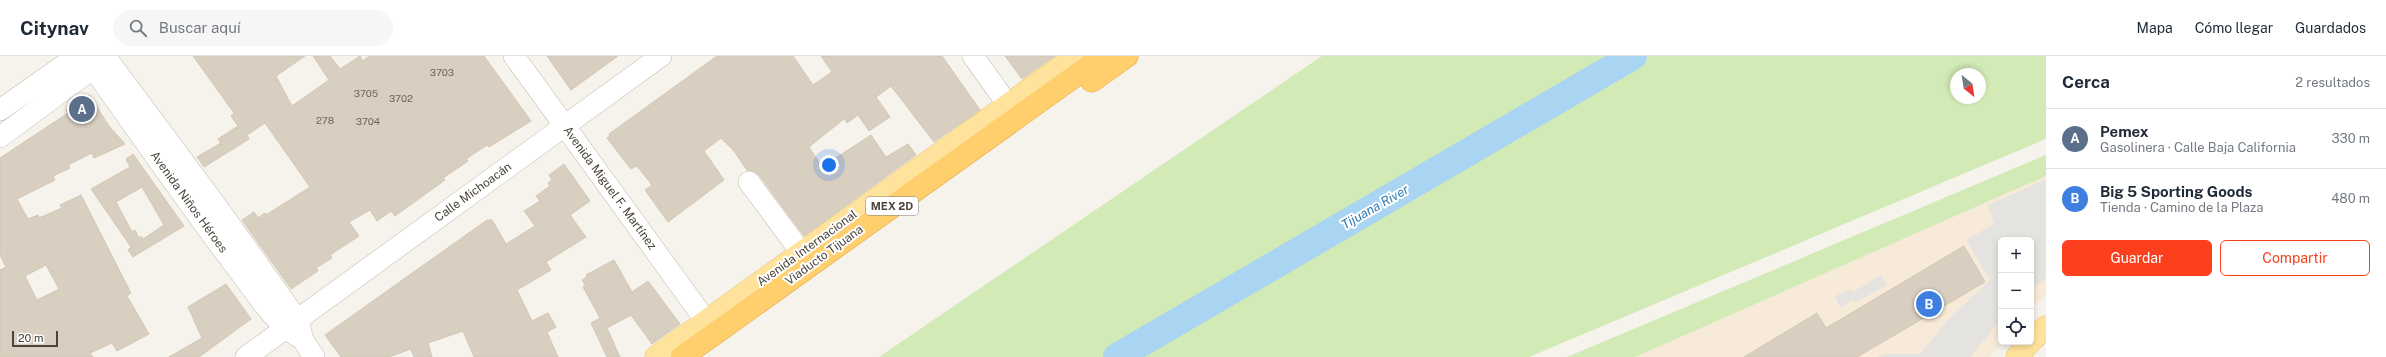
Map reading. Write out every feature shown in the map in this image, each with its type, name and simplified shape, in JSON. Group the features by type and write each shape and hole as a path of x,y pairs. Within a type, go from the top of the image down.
{"highway":[{"name":"Avenida Internacional","path":"673,357 1093,56"},
{"name":"Viaducto Tijuana","path":"682,357 1103,56"},
{"name":"Viaducto Tijuana","path":"697,357 1116,56"},
{"path":"708,357 1127,56"}],"main road":[{"name":"Avenida Internacional","path":"656,357 1076,56"},
{"path":"2034,338 2046,327"},
{"path":"2017,357 2027,345"}],"street":[{"name":"Avenida Miguel F. Martínez","path":"514,56 706,321"},
{"name":"Calle Michoacán","path":"246,357 296,330 564,125 661,56"},
{"path":"973,56 1008,105"},
{"path":"0,110 96,58"},
{"path":"0,137 96,58"},
{"name":"Avenida Niños Héroes","path":"96,58 224,215 314,357"},
{"name":"Avenida Niños Héroes","path":"96,58 206,227 296,330"},
{"path":"750,182 801,252"},
{"path":"206,227 224,215"}],"shaded area":[{"path":"2046,176 2046,295 2034,305 2034,237 1998,237 1998,345 2000,345 1990,357 1635,357"},
{"path":"2046,179 2046,278 2034,288 2034,237 1998,237 1998,324 1970,357 1877,357 1887,354 1920,354 1947,321 1990,280 1966,240 1994,224 1988,205"},
{"path":"1881,275 1887,285 1855,303 1853,300 1840,308 1835,296 1850,289 1853,292"}],"green space":[{"path":"1322,56 2046,56 2046,139 1529,357 879,357"},
{"path":"2046,155 2046,176 1635,357 1567,357"}],"building":[{"path":"193,56 305,56 276,76 292,106 329,80 313,56 330,56 340,69 360,56 363,61 369,56 484,56 531,121 489,147 487,145 466,159 468,161 443,178 445,180 395,216 391,211 377,221 370,210 349,222 359,236 330,255 332,258 316,268 318,271 291,289 242,220 254,212 258,218 265,213 266,215 310,187 265,123 247,135 249,139 204,167 197,157 221,143 218,139 238,126 231,116 234,113"},
{"path":"547,56 618,56 571,90"},
{"path":"717,56 793,56 813,85 832,72 821,56 942,56 980,110 934,142 891,86 876,97 890,117 869,131 858,115 847,123 844,119 809,147 822,167 871,135 886,157 908,144 916,155 804,236 759,175 753,171 747,170 734,151 721,138 704,151 724,180 668,222 645,190 652,185 637,166 631,169 607,138 610,136 609,134"},
{"path":"1005,56 1055,56 1022,79"},
{"path":"89,95 109,126 125,144 94,158 92,153 68,165 70,168 53,176 55,180 17,199 28,219 38,215 39,218 62,208 60,205 81,195 131,293 127,296 149,334 117,351 112,343 90,353 93,357 0,357 0,270 6,267 0,255 0,158 68,113 66,110","holes":["46,265 59,289 37,300 25,276"]},
{"path":"133,154 184,226 133,257 128,250 131,247 91,189 130,167 126,159","holes":["142,187 164,225 143,239 141,236 139,238 135,230 132,232 116,202"]},
{"path":"564,164 590,201 570,215 586,237 546,262 551,270 517,290 532,321 548,313 556,327 547,332 558,357 474,357 463,331 428,343 432,357 414,357 411,349 389,357 341,357 325,335 487,220 492,220 506,244 535,226 524,211 540,201 536,196 550,186 548,183 552,180 549,175"},
{"path":"1964,246 1985,282 1857,357 1744,357 1817,313 1826,328"},
{"path":"614,260 632,292 648,281 680,324 652,344 631,315 607,328 620,357 607,357 591,323 600,318 583,287 586,286 582,280 587,277 586,275"},
{"path":"226,284 251,319 199,357 169,357 202,338 188,307"}],"waterway":[{"name":"Tijuana River","path":"1117,357 1633,56"}],"place":[{"name":"Pemex","path":"82,109"},
{"name":"Big 5 Sporting Goods","path":"1929,304"}]}
